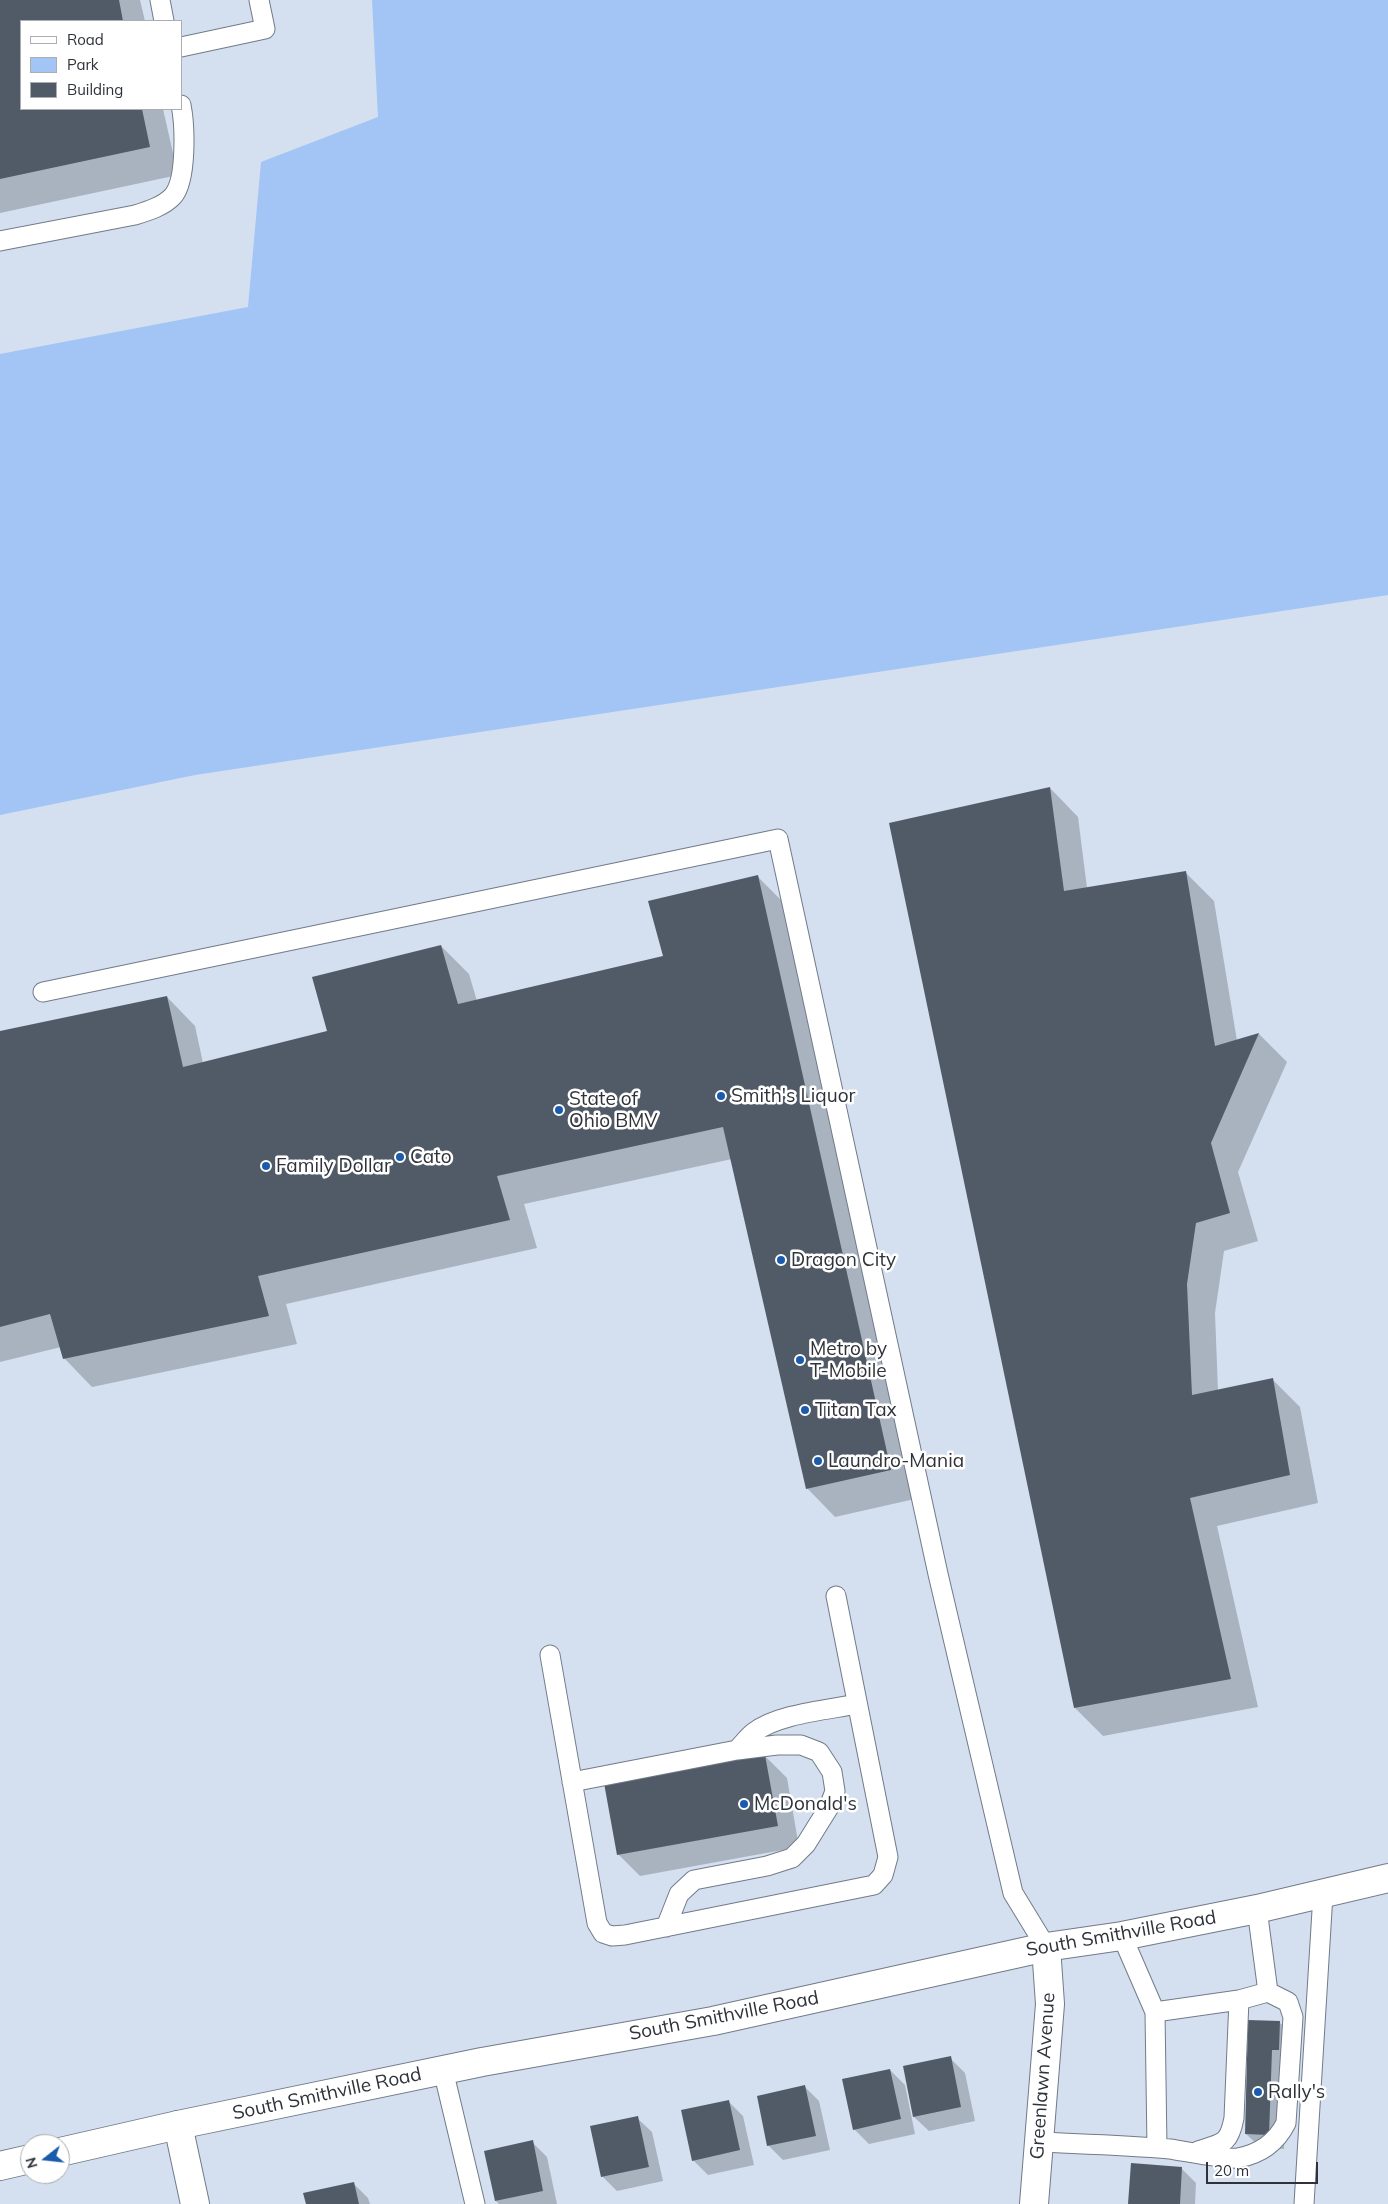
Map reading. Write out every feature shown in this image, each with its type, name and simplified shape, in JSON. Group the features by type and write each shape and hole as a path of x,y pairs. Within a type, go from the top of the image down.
{"main road":[{"name":"South Smithville Road","path":"70,2150 178,2125 443,2070 713,2021 1046,1947 1122,1936 1257,1909 1388,1878"},
{"name":"Greenlawn Avenue","path":"1034,2204 1050,2004 1046,1947"},
{"path":"178,2125 194,2204"},
{"path":"1,2163 20,2160"}],"lane":[{"path":"160,0 164,20"},
{"path":"182,47 265,29 259,0"},
{"path":"0,241 135,215 156,208 174,195 184,167 181,110"},
{"path":"43,992 778,839 938,1574 1014,1893 1046,1947"},
{"path":"550,1655 597,1923 603,1933 612,1936 625,1935 874,1885 883,1875 888,1856 836,1596"},
{"path":"737,1750 753,1733 765,1726 788,1718 857,1704"},
{"path":"572,1782 737,1750 777,1745 801,1746 819,1752 832,1772 835,1791 829,1807 806,1844 792,1858 767,1866 694,1880 679,1894 666,1927"},
{"path":"1304,2204 1323,1894"},
{"path":"1257,1909 1268,1992"},
{"path":"1122,1936 1155,2012 1156,2148"},
{"path":"1039,2142 1156,2148 1236,2159 1255,2154 1271,2144 1281,2133 1286,2123 1293,2017 1288,2002 1268,1992 1239,2000 1155,2012"},
{"path":"1195,2152 1222,2143 1230,2135 1234,2118 1239,2000"},
{"path":"443,2070 475,2204"}],"green space":[{"path":"372,0 1388,0 1388,595 195,775 0,815 0,354 248,307 261,162 378,117"}],"building":[{"path":"0,0 119,0 123,20 20,20 20,110 142,110 150,147 0,179"},
{"path":"1050,787 1064,891 1186,871 1215,1046 1259,1033 1211,1143 1230,1213 1196,1223 1187,1284 1192,1395 1273,1378 1290,1475 1190,1498 1231,1679 1074,1708 889,823"},
{"path":"758,875 891,1470 806,1489 723,1127 497,1176 510,1220 258,1276 269,1316 63,1359 50,1314 0,1327 0,1031 167,996 183,1067 327,1031 312,977 441,945 458,1004 663,956 648,901"},
{"path":"765,1755 778,1826 617,1855 604,1783"},
{"name":"Rally's","path":"1248,2020 1280,2021 1279,2050 1272,2050 1269,2135 1245,2134"},
{"path":"951,2056 961,2107 913,2117 903,2066"},
{"path":"890,2069 901,2119 853,2130 842,2079"},
{"path":"805,2085 816,2136 767,2146 757,2096"},
{"path":"729,2100 740,2150 692,2161 681,2110"},
{"path":"638,2116 649,2167 601,2177 590,2126"},
{"path":"533,2140 543,2191 495,2201 484,2151"},
{"path":"1131,2163 1182,2167 1180,2204 1128,2204"},
{"path":"354,2182 359,2204 306,2204 303,2193"}],"place":[{"name":"Smith's Liquor","path":"721,1096"},
{"name":"State of Ohio BMV","path":"559,1110"},
{"name":"Cato","path":"400,1157"},
{"name":"Family Dollar","path":"266,1166"},
{"name":"Dragon City","path":"781,1260"},
{"name":"Metro by T-Mobile","path":"800,1360"},
{"name":"Titan Tax","path":"805,1410"},
{"name":"Laundro-Mania","path":"818,1461"},
{"name":"McDonald's","path":"744,1804"},
{"name":"Rally's","path":"1258,2092"}]}
